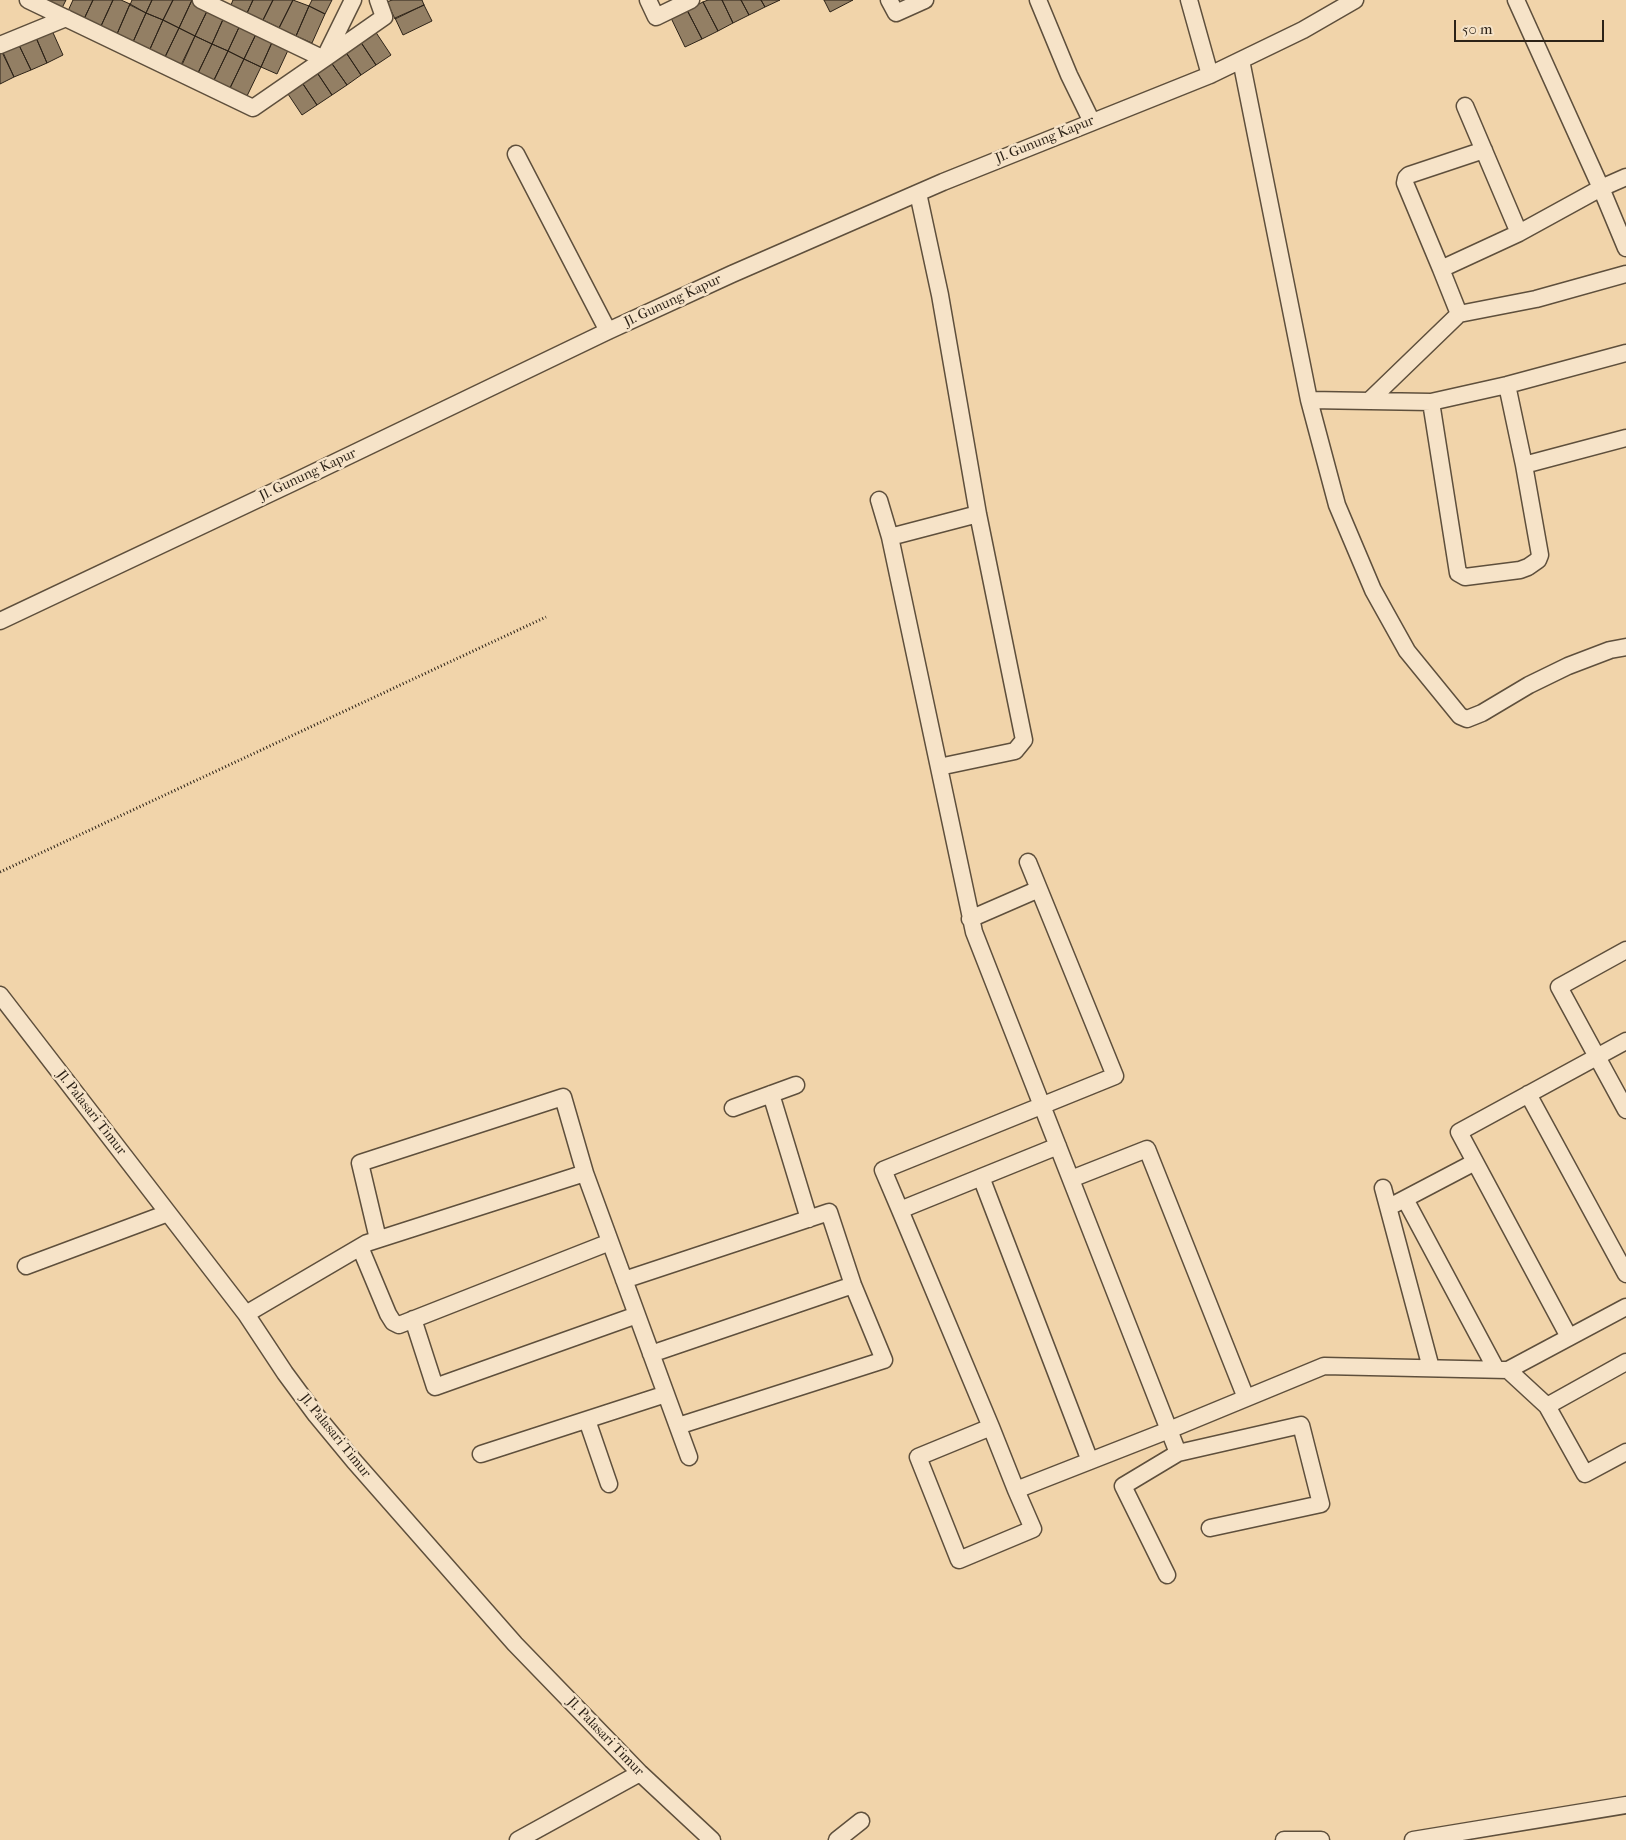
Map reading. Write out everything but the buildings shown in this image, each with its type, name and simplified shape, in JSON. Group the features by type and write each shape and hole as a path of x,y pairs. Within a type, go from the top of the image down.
{"street":[{"path":"28,0 252,108 384,17 378,0"},
{"path":"201,0 324,59"},
{"path":"324,59 353,0"},
{"path":"648,0 656,16 691,0"},
{"path":"889,0 896,13 925,0"},
{"path":"1038,0 1069,74 1092,122"},
{"path":"1189,0 1210,75"},
{"name":"Jl. Gunung Kapur","path":"0,621 608,331 732,274 918,193 1210,75 1303,30 1355,0"},
{"path":"1516,0 1625,244"},
{"path":"0,44 66,18"},
{"path":"1241,60 1309,400 1337,505 1373,590 1407,651 1463,719 1472,718 1529,685 1568,666 1610,650 1626,647"},
{"path":"1465,106 1519,233"},
{"path":"1459,314 1405,183 1409,175 1484,150"},
{"path":"516,154 608,331"},
{"path":"1442,269 1519,233 1601,188 1626,177"},
{"path":"918,193 940,295 978,514 1024,740 1015,751 939,767"},
{"path":"1370,400 1459,314 1536,298 1626,274"},
{"path":"1309,400 1431,402 1507,385 1626,353"},
{"path":"1431,402 1458,573 1465,577 1520,570 1538,560 1540,555 1507,385"},
{"path":"1524,465 1626,438"},
{"path":"879,500 890,537 970,919 977,942 1178,1454"},
{"path":"890,537 978,514"},
{"path":"990,1427 918,1457 959,1560 1033,1529 883,1170 1115,1076 1028,862"},
{"path":"970,919 1039,889"},
{"path":"1626,950 1559,987 1626,1110"},
{"name":"Jl. Palasari Timur","path":"0,996 246,1314 284,1373 354,1461 515,1644 640,1773 712,1840"},
{"path":"1569,1338 1459,1132 1626,1040"},
{"path":"732,1108 796,1085"},
{"path":"771,1094 809,1219"},
{"path":"1528,1094 1626,1274"},
{"path":"378,1239 360,1163 563,1097 585,1172 689,1457"},
{"path":"900,1210 1058,1146"},
{"path":"1071,1179 1147,1148 1246,1398"},
{"path":"1389,1207 1475,1162"},
{"path":"246,1314 360,1247 378,1239 585,1172"},
{"path":"981,1177 1090,1461"},
{"path":"1384,1188 1431,1368"},
{"path":"1405,1198 1502,1369 1547,1406 1585,1474 1626,1452"},
{"path":"624,1280 829,1212 853,1285 884,1360 678,1426"},
{"path":"26,1266 168,1214"},
{"path":"360,1247 393,1322 399,1325 610,1242"},
{"path":"651,1354 853,1285"},
{"path":"1016,1490 1324,1366 1502,1369 1569,1338 1626,1307"},
{"path":"412,1320 435,1387 637,1315"},
{"path":"1547,1406 1626,1362"},
{"path":"481,1454 666,1394"},
{"path":"587,1420 609,1484"},
{"path":"1167,1575 1123,1486 1178,1454 1301,1425 1322,1504 1210,1528"},
{"path":"518,1840 640,1773"},
{"path":"1413,1840 1626,1804"},
{"path":"836,1840 862,1821"},
{"path":"1284,1840 1321,1840"}],"path":[{"path":"0,872 546,617"}]}
